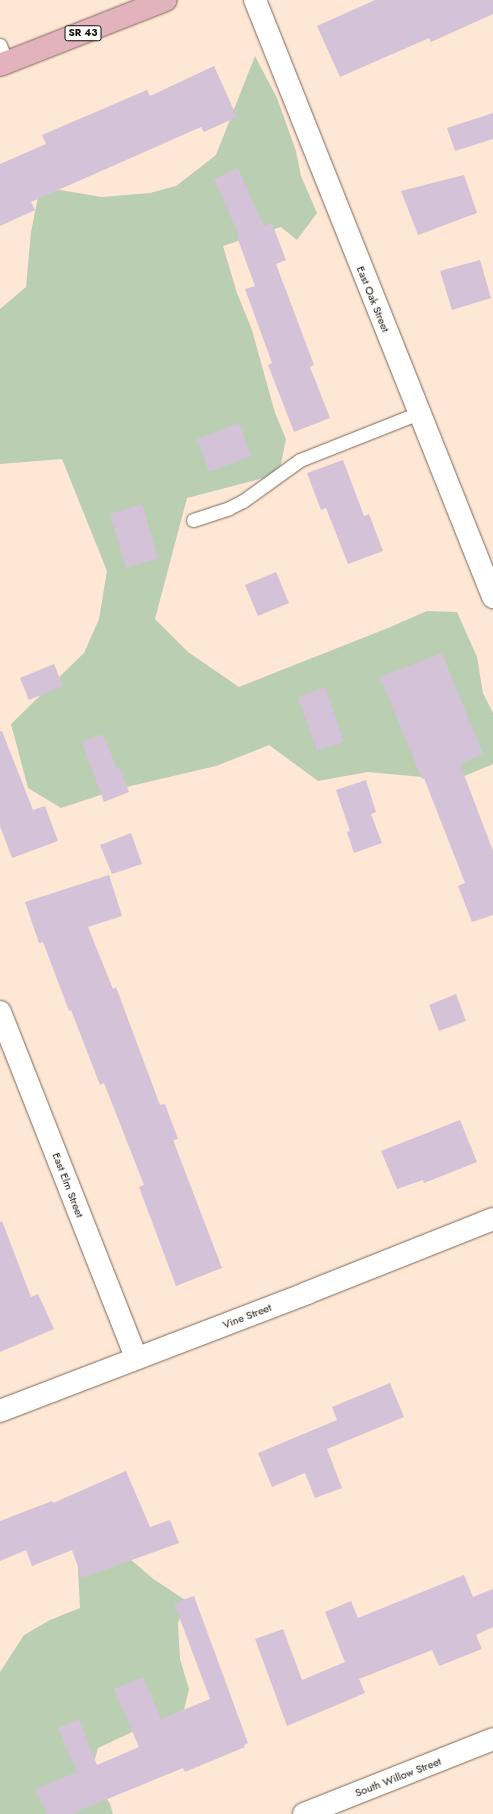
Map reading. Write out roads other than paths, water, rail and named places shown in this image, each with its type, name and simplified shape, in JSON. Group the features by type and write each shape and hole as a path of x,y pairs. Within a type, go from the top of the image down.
{"main road":[{"name":"SR 43","path":"2,58 166,0"}],"street":[{"name":"East Oak Street","path":"255,0 419,414 488,570 493,597"},
{"name":"East Elm Street","path":"0,1012 136,1358"},
{"name":"Vine Street","path":"0,1411 493,1219"},
{"name":"South Willow Street","path":"304,1814 493,1740"}],"lane":[{"path":"193,520 229,508 243,501 300,460 419,414"}]}
